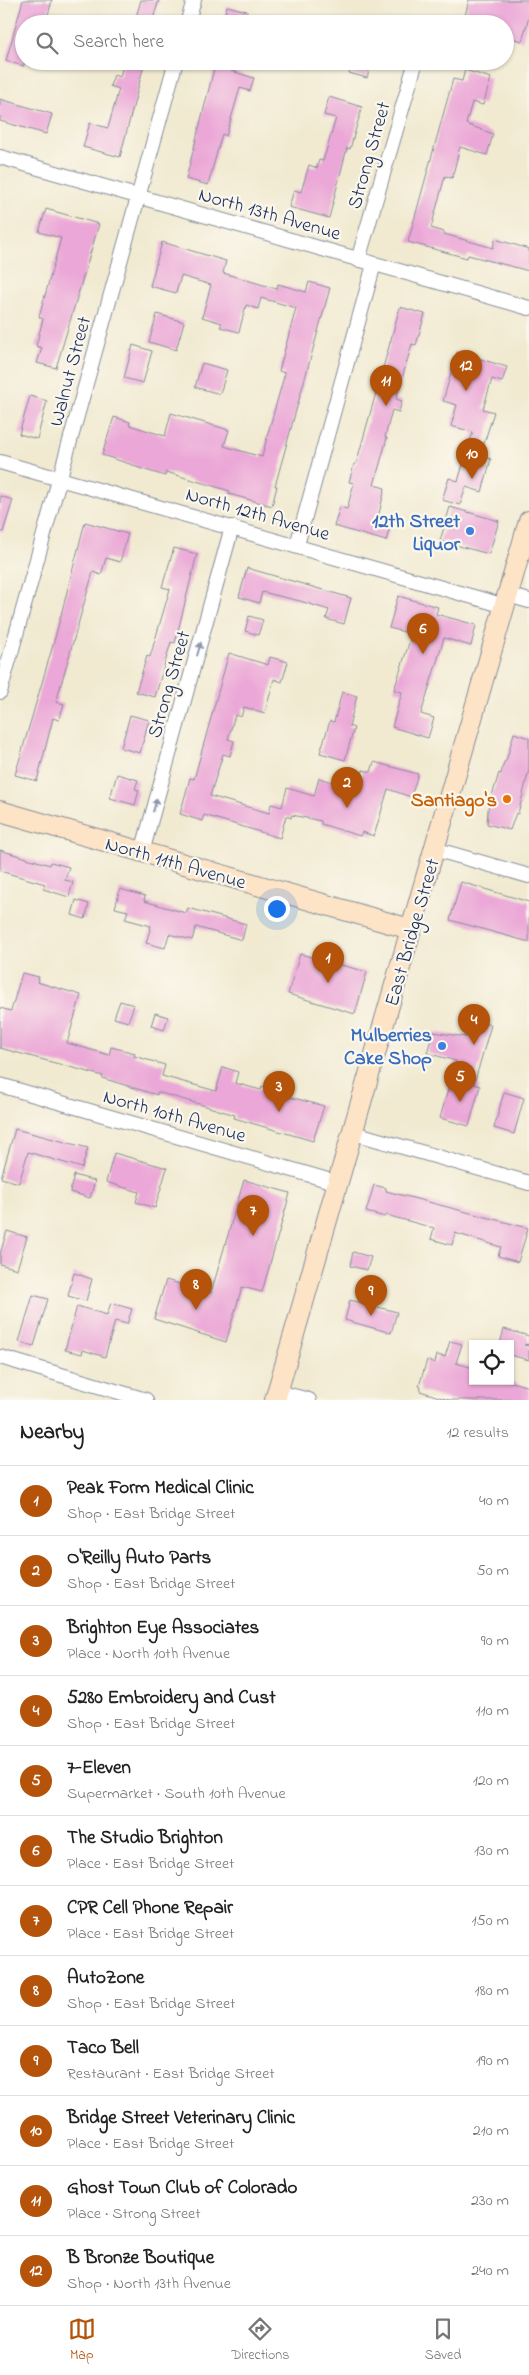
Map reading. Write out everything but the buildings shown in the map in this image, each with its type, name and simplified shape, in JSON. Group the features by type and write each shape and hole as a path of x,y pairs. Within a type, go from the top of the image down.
{"main road":[{"name":"East Bridge Street","path":"277,1396 529,521"},
{"name":"North 11th Avenue","path":"0,811 410,929"}],"street":[{"path":"190,15 194,0"},
{"name":"Walnut Street","path":"0,692 173,70"},
{"name":"Strong Street","path":"358,260 413,70"},
{"name":"North 13th Avenue","path":"0,156 529,308"},
{"path":"296,544 374,264"},
{"name":"North 12th Avenue","path":"0,462 232,527 507,600 529,601"},
{"name":"Strong Street","path":"142,852 232,527"},
{"path":"434,849 529,876"},
{"name":"North 10th Avenue","path":"0,1085 338,1183"},
{"path":"354,1133 529,1183"},
{"path":"0,1357 146,1400"},
{"path":"277,1396 309,1400"}],"place":[{"name":"B Bronze Boutique","path":"466,391"},
{"name":"Ghost Town Club of Colorado","path":"386,406"},
{"name":"Bridge Street Veterinary Clinic","path":"472,479"},
{"name":"12th Street Liquor","path":"470,531"},
{"name":"The Studio Brighton","path":"423,654"},
{"name":"Santiago's","path":"507,799"},
{"name":"O'Reilly Auto Parts","path":"347,808"},
{"name":"Peak Form Medical Clinic","path":"328,983"},
{"name":"5280 Embroidery and Cust","path":"474,1045"},
{"name":"Mulberries Cake Shop","path":"442,1046"},
{"name":"7-Eleven","path":"460,1102"},
{"name":"Brighton Eye Associates","path":"279,1112"},
{"name":"CPR Cell Phone Repair","path":"253,1236"},
{"name":"AutoZone","path":"196,1310"},
{"name":"Taco Bell","path":"371,1316"}]}
